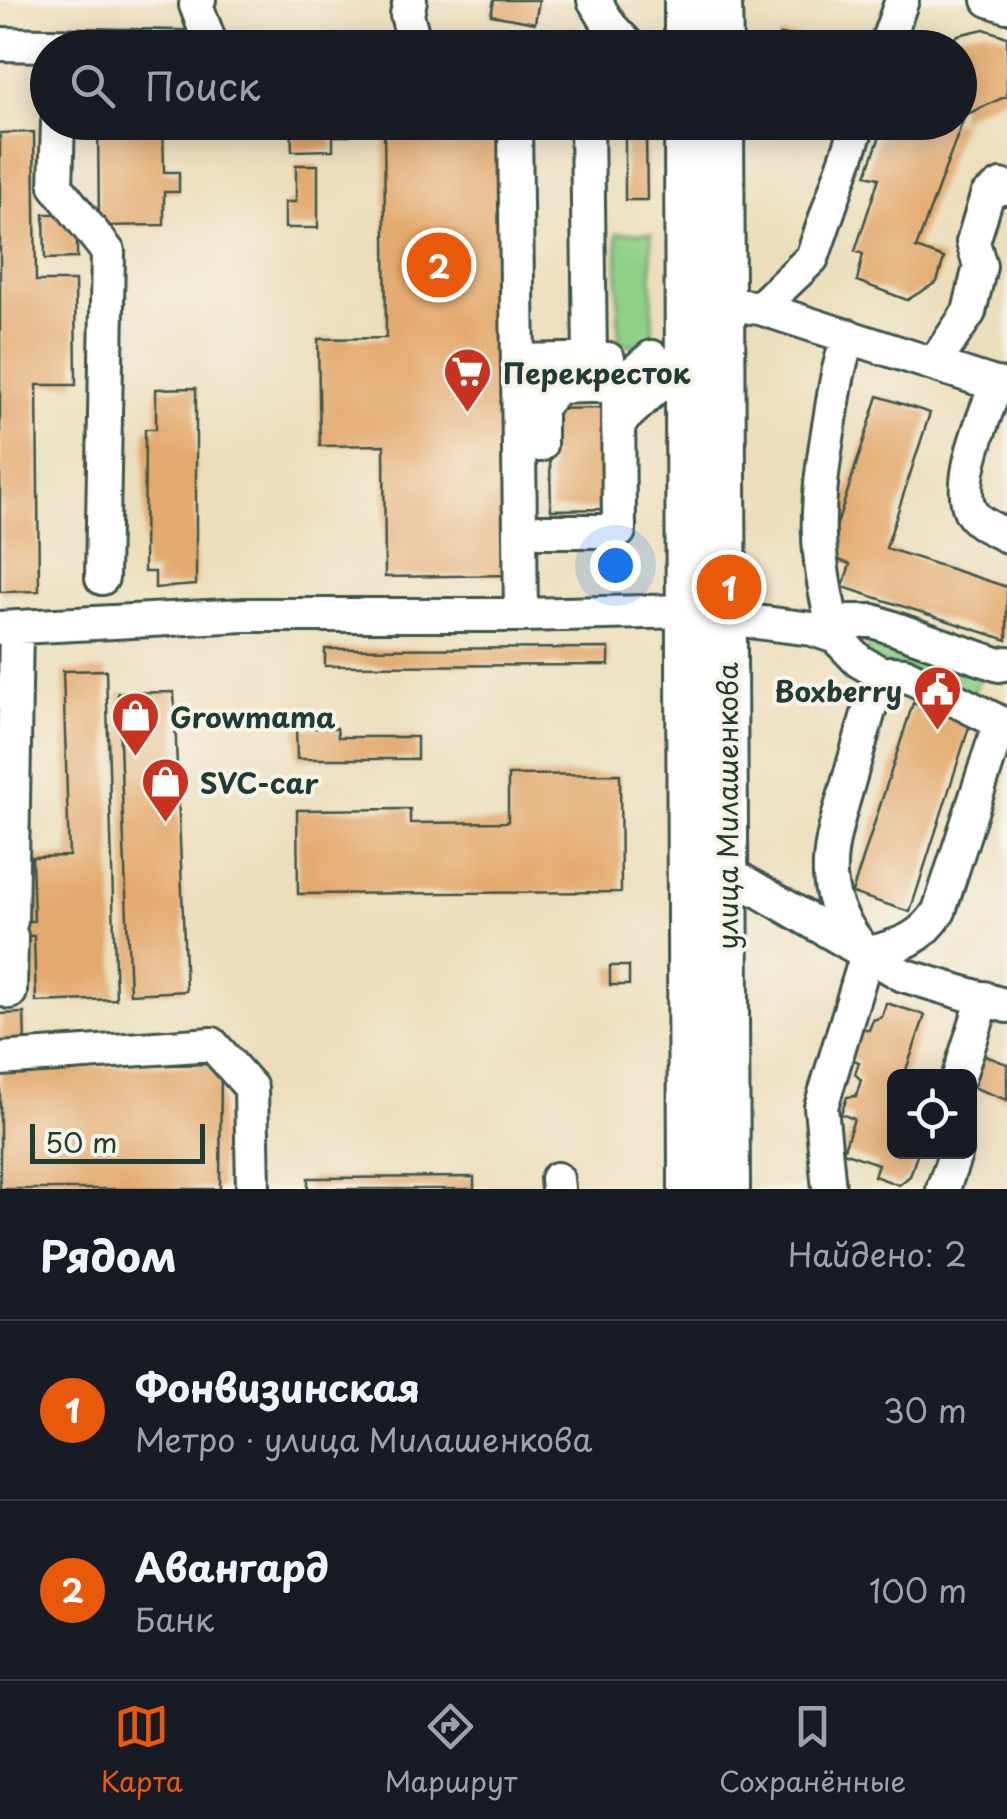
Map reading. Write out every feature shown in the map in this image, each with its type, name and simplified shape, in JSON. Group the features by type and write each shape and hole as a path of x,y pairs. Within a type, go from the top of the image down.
{"main road":[{"path":"686,0 686,30"},
{"path":"720,0 721,30"},
{"name":"улица Милашенкова","path":"685,140 676,366 707,614 727,872 728,1189"},
{"name":"улица Милашенкова","path":"690,1189 707,614 742,306 724,140"}],"lane":[{"path":"199,0 196,6 205,30"},
{"path":"410,0 407,14 411,30"},
{"path":"594,0 614,30"},
{"path":"891,30 902,0"},
{"path":"989,0 1007,6"},
{"path":"0,44 30,45"},
{"path":"57,140 56,186 108,252 102,578"},
{"path":"514,140 530,615"},
{"path":"588,140 590,358"},
{"path":"742,306 812,258 853,140"},
{"path":"934,364 969,312 980,266 973,242 987,196 1005,181"},
{"path":"742,306 1002,386 981,424 966,497 971,513 1007,536"},
{"path":"836,638 822,585 817,506 836,370 849,336"},
{"path":"519,361 590,358 676,366"},
{"path":"530,615 540,531 540,407 558,387 618,385 676,366"},
{"path":"618,423 676,366"},
{"path":"540,531 619,531 618,385"},
{"path":"10,992 8,628 245,615 707,614 812,630 836,638 859,661 886,676"},
{"path":"836,638 852,620 873,621 1000,665 1007,663"},
{"path":"890,673 904,674 981,710 995,720 997,732 934,920 913,940 867,954 838,912 830,882 829,848 873,696 890,673"},
{"path":"727,872 903,974 996,1002 963,1069"},
{"path":"829,1189 821,1107 867,954"},
{"path":"0,1059 212,1044 251,1088 253,1189"},
{"path":"943,1189 954,1159"}],"green space":[{"path":"617,233 651,233 653,344 619,345"},
{"path":"875,627 984,669 971,699 864,656"}],"building":[{"path":"494,0 539,0 535,23 491,15"},
{"path":"984,29 1007,37 1007,96 977,110 977,31"},
{"path":"30,132 30,140 34,140 36,281 75,281 76,385 37,385 39,591 0,592 0,133"},
{"path":"98,140 163,140 164,172 179,172 179,192 164,192 164,225 99,226"},
{"path":"292,140 333,140 333,150 292,151"},
{"path":"384,140 509,140 514,575 385,577 384,445 320,446 318,339 386,338"},
{"path":"625,140 646,140 647,200 625,200"},
{"path":"879,140 956,140 916,248 944,258 937,282 907,300 857,281 863,254 855,251 879,178 866,175"},
{"path":"296,165 318,165 318,228 285,228 285,202 296,202"},
{"path":"44,214 67,214 77,223 77,258 45,259"},
{"path":"196,388 196,585 155,588 155,572 144,572 145,429 156,429 156,389"},
{"path":"878,396 930,413 886,548 1007,587 1007,640 843,587 850,564 827,556"},
{"path":"607,408 609,509 551,510 549,409"},
{"path":"609,648 609,665 325,666 325,649"},
{"path":"106,670 116,999 36,1002 34,936 0,935 0,921 34,921 32,857 69,856 63,671"},
{"path":"174,692 186,991 130,994 118,693"},
{"path":"913,703 971,721 910,912 852,893"},
{"path":"296,728 337,728 338,737 417,737 417,759 297,759"},
{"path":"620,774 621,892 298,894 297,810 410,809 410,823 508,822 508,775"},
{"path":"610,966 629,966 629,985 610,985"},
{"path":"886,1003 925,1015 906,1069 887,1069 887,1159 916,1159 910,1176 899,1185 874,1176 878,1164 843,1152 854,1119 841,1114 847,1097 856,1096 861,1080 855,1074 859,1062 851,1059 862,1028 869,1030 873,1020 882,1017"},
{"path":"24,1013 25,1044 0,1044 0,1014"},
{"path":"983,1055 1007,1064 1007,1100 977,1089"},
{"path":"221,1064 220,1189 0,1189 0,1068"},
{"path":"474,1177 474,1189 308,1189 308,1178"}],"place":[{"name":"Авангард","path":"439,265"},
{"name":"Перекресток","path":"468,414"},
{"name":"Фонвизинская","path":"729,587"},
{"name":"Boxberry","path":"937,732"},
{"name":"Growmama","path":"135,758"},
{"name":"SVC-car","path":"165,824"}]}
